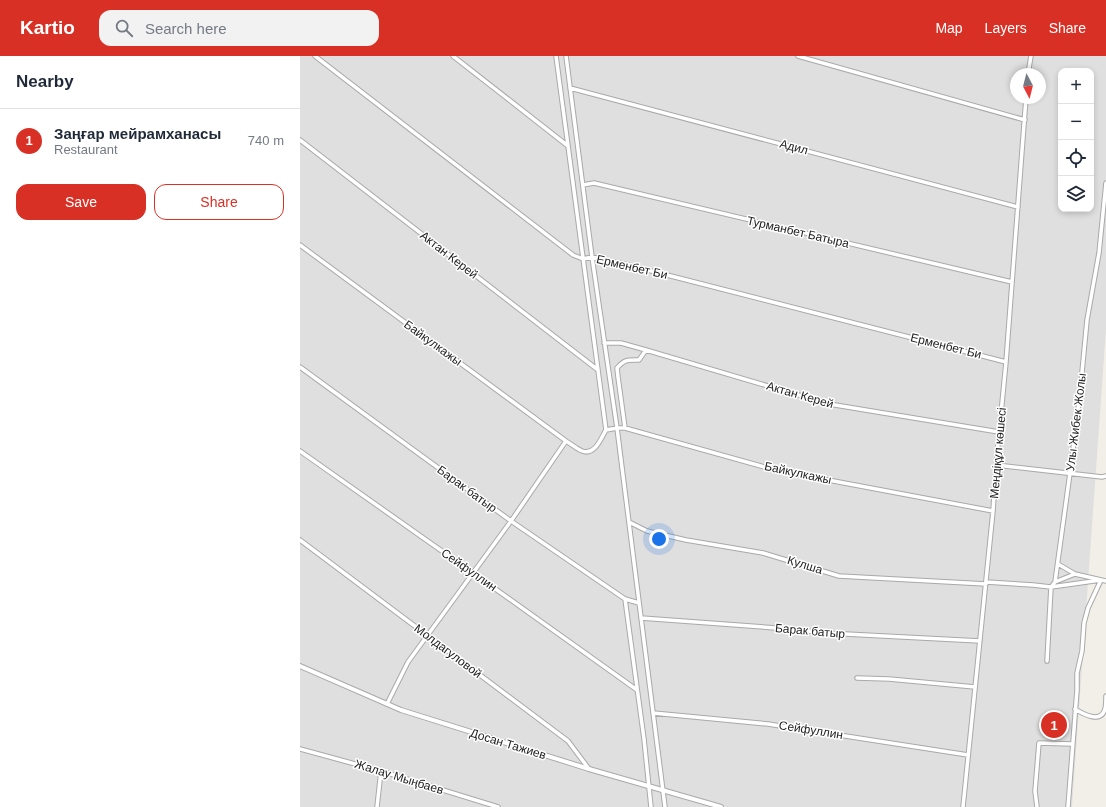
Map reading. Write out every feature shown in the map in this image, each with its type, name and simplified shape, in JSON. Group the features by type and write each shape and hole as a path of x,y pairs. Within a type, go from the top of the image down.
{"street":[{"name":"Ерменбет Би","path":"315,56 573,255 583,259 592,257 628,265 1006,362"},
{"path":"453,56 568,146"},
{"path":"556,56 606,430"},
{"path":"566,56 592,257 617,428 665,807"},
{"path":"798,56 1025,120"},
{"path":"1029,68 1031,56"},
{"name":"Адил","path":"570,88 1018,207"},
{"name":"Меңдіқұл көшесі","path":"963,807 993,511 1026,104"},
{"name":"Актан Керей","path":"300,140 598,370"},
{"name":"Улы Жибек Жолы","path":"1051,587 1055,582 1058,564 1080,393 1087,320 1099,253 1106,182"},
{"name":"Турманбет Батыра","path":"583,185 594,183 1012,282"},
{"name":"Байкулкажы","path":"300,245 583,452 588,452 595,448 606,430 625,428 774,470 993,511"},
{"name":"Актан Керей","path":"604,342 621,343 829,404 1000,432"},
{"path":"625,428 617,368 629,359 639,360 646,350"},
{"name":"Барак батыр","path":"300,367 511,521 625,599 639,603"},
{"path":"387,704 408,662 511,521 566,441"},
{"name":"Сейфуллин","path":"300,451 637,690"},
{"path":"996,465 1102,477 1106,476"},
{"name":"Кулша","path":"629,522 646,531 686,540 763,553 840,576 1051,587 1101,580"},
{"name":"Молдагуловой","path":"300,540 568,741 589,769"},
{"path":"1058,564 1074,574 1106,581"},
{"path":"1055,582 1074,574"},
{"path":"1068,807 1077,673 1082,651 1084,623 1088,608 1101,580"},
{"path":"1047,661 1051,587"},
{"path":"625,599 647,765 651,807"},
{"name":"Барак батыр","path":"641,618 826,633 980,641"},
{"name":"Досан Тажиев","path":"300,666 401,710 589,769 721,807"},
{"path":"857,678 889,679 975,687"},
{"path":"1075,709 1084,715 1097,718 1102,715 1105,710 1106,696"},
{"name":"Сейфуллин","path":"653,713 768,724 968,755"},
{"path":"1037,807 1035,791 1039,743 1072,744"},
{"name":"Жалау Мыңбаев","path":"300,749 381,771 498,807"},
{"path":"377,807 381,771"}],"shaded area":[{"path":"300,56 1106,56 1106,329 1072,807 300,807"}],"place":[{"name":"Заңғар мейрамханасы","path":"1054,725"}]}
